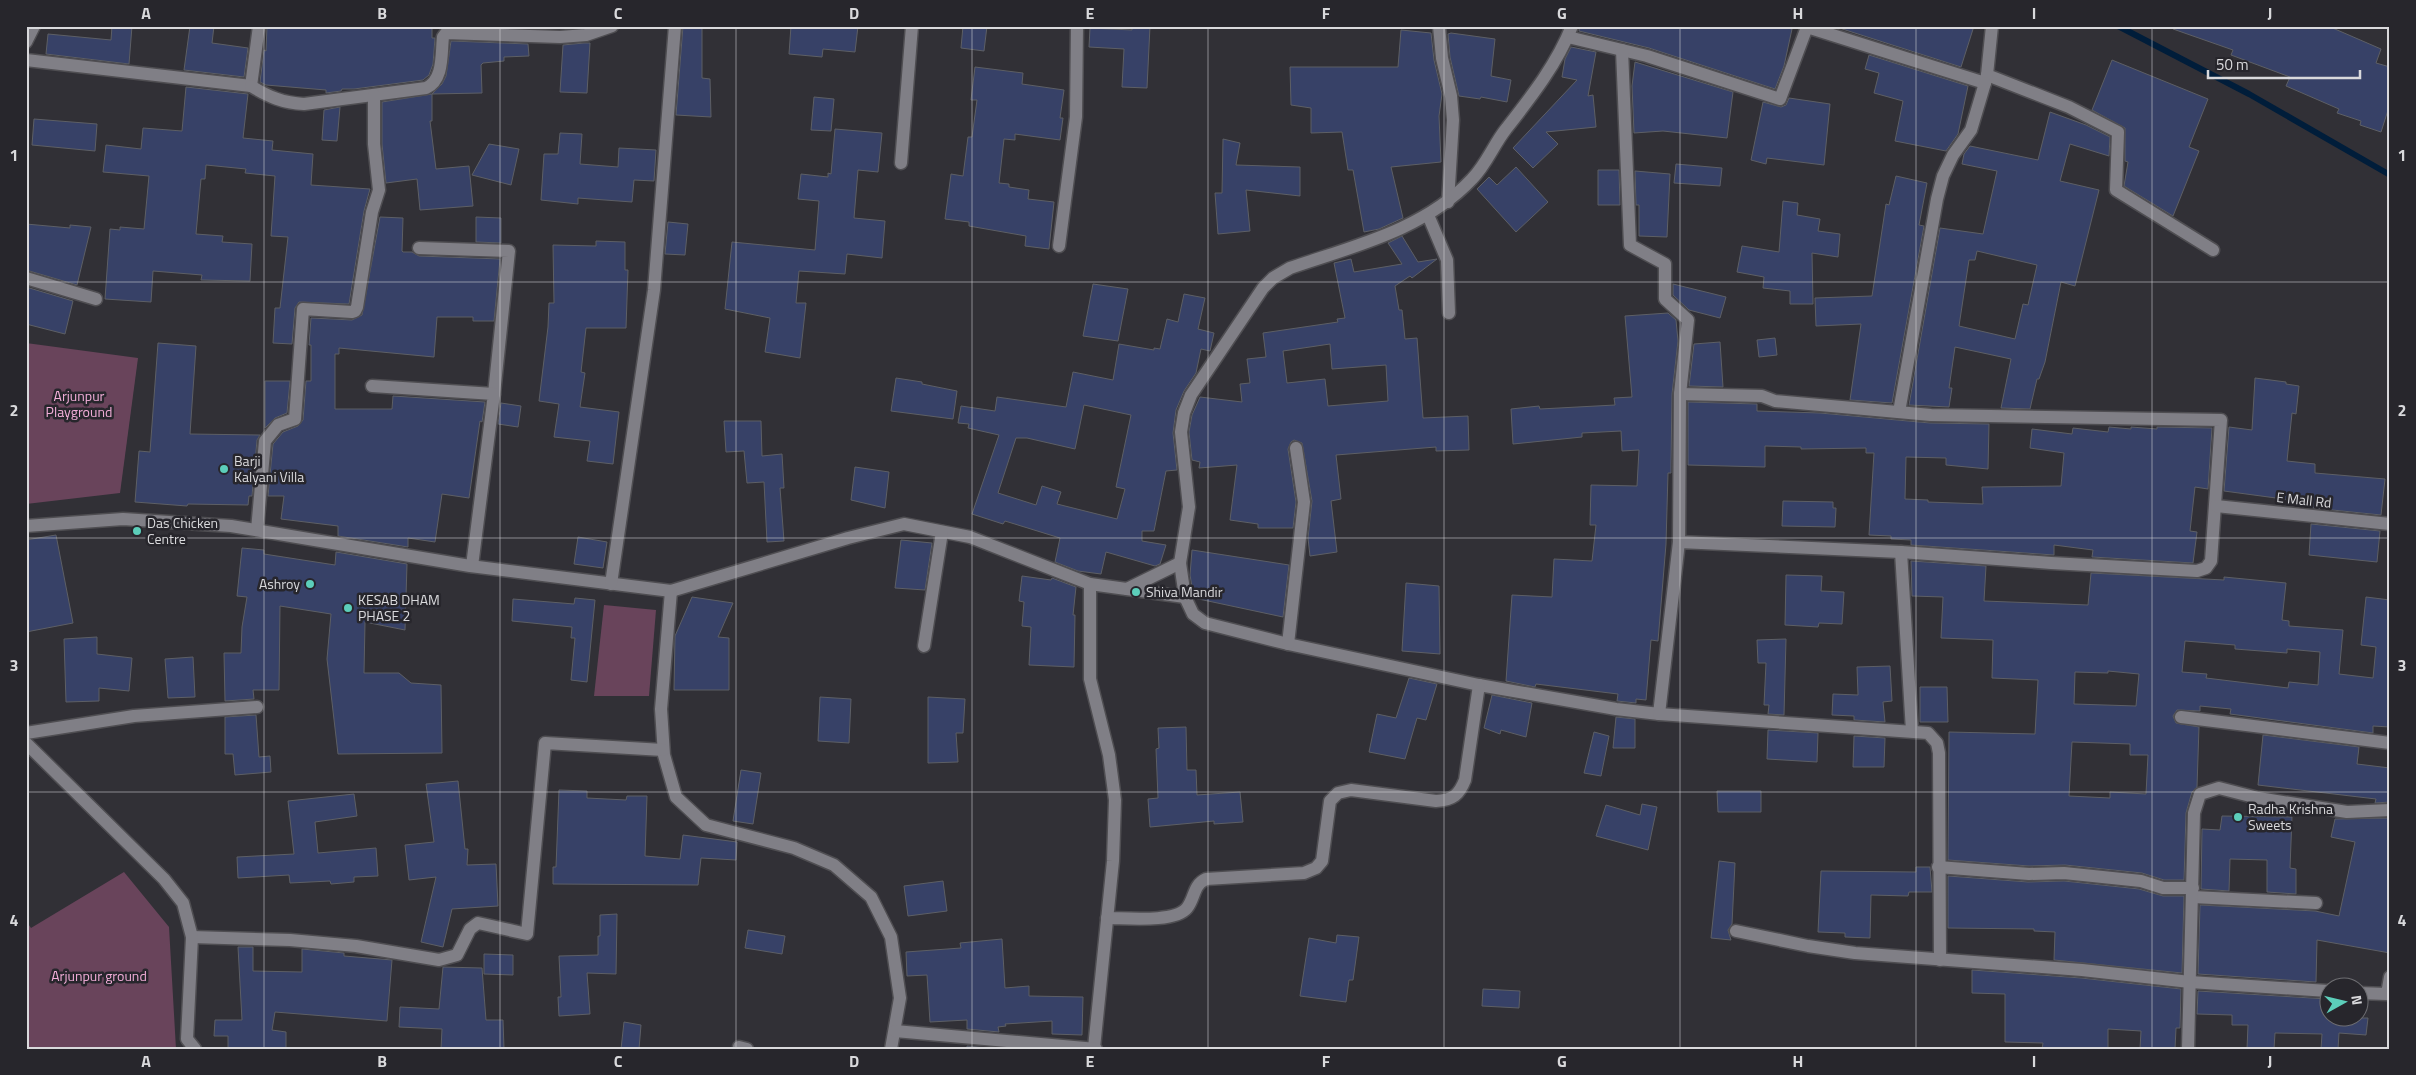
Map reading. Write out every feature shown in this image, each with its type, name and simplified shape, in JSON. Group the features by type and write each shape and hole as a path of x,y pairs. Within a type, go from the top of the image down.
{"street":[{"path":"26,42 34,26"},
{"path":"251,86 259,26"},
{"path":"26,60 251,86 273,99 286,103 304,104 426,88 433,85 438,75 443,37 446,33 560,37 586,35 612,26"},
{"path":"612,584 654,290 675,26"},
{"path":"901,164 912,26"},
{"path":"1059,246 1076,117 1077,26"},
{"path":"1439,26 1442,58 1451,96 1452,112 1448,202"},
{"path":"1940,960 1938,867 1939,753 1937,743 1928,733 1659,714 1597,706 1479,686 1288,644 1205,623 1193,614 1185,597 1180,563 1189,506 1181,432 1184,413 1190,395 1247,310 1263,288 1274,278 1290,268 1409,226 1448,202 1474,178 1498,139 1534,94 1570,31 1622,50 1647,56 1780,99 1806,26 1986,79 2068,107 2118,132 2116,190 2212,250"},
{"path":"1899,412 1937,200 1953,155 1971,130 1986,79 1992,26"},
{"path":"1622,50 1630,245 1665,264 1665,299 1688,320 1680,394 1679,542 1659,714"},
{"path":"257,530 265,442 278,425 295,419 303,309 352,312 355,311 357,306 372,212 379,190 374,144 374,95"},
{"path":"1428,215 1447,260 1449,313"},
{"path":"419,248 509,251 494,394 472,566"},
{"path":"26,278 96,299"},
{"path":"372,386 494,394"},
{"path":"1679,542 1900,552 2197,571 2206,568 2211,561 2221,420 1899,412 1775,401 1762,396 1680,394"},
{"path":"1288,644 1304,502 1296,448"},
{"name":"E Mall Rd","path":"2216,506 2390,524"},
{"path":"26,526 123,519 231,526 472,566 671,591 848,538 904,524 970,537 1090,584 1185,597"},
{"path":"924,646 942,532"},
{"path":"1900,552 1912,731"},
{"path":"1127,589 1180,563"},
{"path":"894,1030 1095,1048 1113,861 1115,800 1110,755 1090,679 1090,584"},
{"path":"671,591 661,709 664,750 676,797 706,825 794,848 834,865 871,897 891,937 900,998 891,1049"},
{"path":"1107,918 1158,918 1182,914 1188,907 1197,885 1206,879 1304,873 1316,868 1322,861 1327,811 1330,801 1338,793 1351,790 1436,801 1455,797 1461,791 1465,780 1479,686"},
{"path":"26,733 134,716 257,707"},
{"path":"2181,717 2390,743"},
{"path":"26,743 164,879 183,903 192,937 187,1039 195,1049"},
{"path":"192,937 290,940 356,946 439,960 457,955 470,929 478,923 527,934 545,743 664,750"},
{"path":"2188,1049 2194,813 2200,794 2219,788 2258,798 2347,812 2390,810"},
{"path":"1938,867 2028,874 2064,873 2141,881 2163,888 2193,892 2316,904"},
{"path":"1736,931 1808,946 1856,953 2082,970 2190,982 2318,990"},
{"path":"2368,993 2387,994 2390,977"}],"green space":[{"name":"Arjunpur Playground","path":"26,343 138,358 120,493 26,504"},
{"path":"604,605 656,610 649,696 594,696"},
{"name":"Arjunpur ground","path":"124,872 169,927 176,1049 26,1049 26,921 31,928"}],"building":[{"path":"112,26 132,26 129,64 46,54 48,34 111,40"},
{"path":"190,26 214,26 212,43 248,48 244,77 184,70"},
{"path":"267,26 432,26 432,38 435,38 433,64 429,75 423,80 342,89 341,91 326,93 326,90 266,85 260,82 264,50 266,51"},
{"path":"683,26 702,26 702,78 710,79 711,117 676,115"},
{"path":"791,26 858,26 855,52 823,49 822,57 789,54"},
{"path":"963,26 987,26 984,51 961,48"},
{"path":"1132,26 1150,26 1147,88 1122,87 1124,49 1089,47 1090,28 1132,30"},
{"path":"1580,26 1780,26 1792,29 1784,66 1775,89 1649,48 1579,31"},
{"path":"1833,26 1974,26 1961,67"},
{"path":"2173,26 2328,26 2381,49 2376,63 2390,67 2390,104 2381,132 2360,125 2361,121 2337,113 2339,109 2286,86 2290,77 2231,55 2233,50 2173,29"},
{"path":"1401,30 1431,33 1434,60 1442,94 1439,116 1441,162 1391,167 1403,218 1379,229 1364,232 1353,170 1348,170 1342,132 1311,133 1311,108 1291,105 1290,67 1398,67"},
{"path":"1448,34 1495,39 1491,76 1511,80 1507,102 1481,97 1480,99 1459,96 1450,57"},
{"path":"451,41 528,44 529,56 504,57 504,61 483,63 481,65 482,93 432,94 442,84 446,76"},
{"path":"590,43 587,93 560,92 563,45"},
{"path":"1571,47 1596,52 1588,96 1593,95 1596,127 1546,132 1558,144 1533,168 1513,148 1577,80 1562,77 1565,59"},
{"path":"1869,55 1968,86 1958,134 1946,151 1895,141 1903,101 1874,93 1879,73 1865,69"},
{"path":"2112,60 2208,99 2189,147 2199,151 2173,216 2124,186 2128,162 2125,161 2125,128 2092,110"},
{"path":"1635,62 1733,92 1727,138 1663,131 1634,133 1632,86"},
{"path":"975,67 1023,73 1022,84 1064,90 1060,118 1063,118 1060,140 1015,134 1015,140 1004,139 999,183 1009,184 1009,187 1029,190 1028,199 1054,202 1049,249 1025,246 1026,236 969,226 969,222 945,219 951,174 963,176 968,137 972,137 977,100 971,100"},
{"path":"186,87 248,94 243,138 273,141 272,150 313,154 311,185 370,189 364,211 349,304 299,302 295,308 292,344 273,343 275,308 280,308 288,237 271,236 275,176 245,173 246,169 206,165 205,179 201,179 196,234 223,236 222,242 252,244 250,281 201,280 202,275 153,271 151,302 105,299 110,229 120,230 120,227 144,229 149,176 103,172 106,145 141,149 143,128 182,131"},
{"path":"432,94 432,121 430,121 436,169 469,166 473,206 420,210 417,179 386,183 382,144 382,102"},
{"path":"814,97 834,99 831,131 811,130"},
{"path":"1789,98 1830,104 1824,165 1767,158 1766,164 1751,160 1763,102 1781,107 1786,105"},
{"path":"340,107 337,141 322,140 324,110"},
{"path":"2050,112 2086,125 2110,137 2109,156 2070,144 2060,181 2099,190 2075,286 2061,282 2045,362 2039,379 2037,379 2030,409 2001,408 2011,359 1955,347 1949,388 1952,388 1949,407 1909,405 1940,228 1983,234 1997,171 1962,164 1964,154 1970,146 2038,160","holes":["1977,251 2037,265 2028,305 2023,304 2015,339 1959,326 1969,260 1975,260"]},
{"path":"34,119 97,124 95,151 32,145"},
{"path":"835,129 882,133 878,172 858,170 854,218 885,221 882,258 847,254 845,274 799,271 796,303 806,303 800,358 765,352 770,318 725,309 732,242 815,250 819,201 798,199 801,174 828,177 828,173 831,174"},
{"path":"560,133 582,134 580,164 618,167 619,148 656,150 654,181 634,180 632,202 578,198 578,204 541,200 544,154 558,154"},
{"path":"1223,139 1240,143 1236,165 1300,167 1300,196 1246,190 1250,231 1218,234 1215,193 1222,193"},
{"path":"489,144 519,149 511,185 472,175"},
{"path":"1676,164 1722,168 1720,186 1674,183"},
{"path":"1516,167 1548,202 1516,232 1477,189 1489,177 1497,185"},
{"path":"1598,170 1619,170 1620,205 1598,205"},
{"path":"1635,171 1670,174 1667,237 1639,236 1639,205 1636,205"},
{"path":"1896,176 1927,183 1919,225 1924,226 1892,403 1850,400 1861,324 1816,326 1815,298 1872,296 1886,204 1889,205"},
{"path":"1783,201 1798,203 1797,215 1820,219 1818,231 1840,234 1838,257 1812,253 1813,304 1790,304 1790,291 1763,288 1764,277 1737,272 1742,246 1779,252"},
{"path":"380,217 403,218 403,252 412,252 419,256 500,259 494,321 473,321 473,317 437,317 434,357 339,348 339,354 335,354 335,409 392,409 393,396 485,402 482,422 480,421 469,498 442,494 435,542 408,538 408,547 338,536 338,526 281,519 284,496 268,496 273,444 283,432 298,426 303,420 306,381 311,381 311,345 309,345 311,318 352,320 362,315"},
{"path":"476,217 501,218 501,243 476,242"},
{"path":"668,222 688,224 685,255 665,254"},
{"path":"26,224 70,228 70,225 91,227 77,285 26,270"},
{"path":"1402,236 1418,262 1437,259 1412,278 1410,276 1395,286 1399,310 1402,310 1405,339 1417,338 1423,418 1468,416 1469,450 1436,451 1436,447 1336,455 1341,499 1331,501 1337,552 1310,556 1308,538 1312,501 1302,443 1294,440 1288,449 1296,502 1293,528 1258,528 1258,524 1230,520 1237,465 1199,468 1200,462 1192,460 1189,432 1192,415 1200,397 1242,402 1240,384 1250,383 1247,359 1266,357 1263,333 1338,322 1337,319 1345,318 1334,263 1351,259 1354,272 1402,264 1388,243","holes":["1330,344 1332,369 1386,365 1388,401 1328,406 1325,379 1287,383 1283,351"]},
{"path":"596,241 625,242 625,270 628,270 626,328 586,328 581,372 585,373 580,407 619,412 613,464 587,461 590,441 554,437 559,404 539,401 549,303 554,303 553,245 596,246"},
{"path":"1093,284 1128,289 1118,341 1083,336"},
{"path":"1673,284 1726,297 1720,318 1689,310 1673,295"},
{"path":"26,287 73,301 65,334 26,324"},
{"path":"1184,294 1205,298 1198,329 1214,333 1210,351 1201,349 1196,373 1184,391 1176,410 1173,433 1177,470 1166,471 1154,531 1142,531 1142,541 1166,545 1160,564 1155,566 1106,552 1101,574 1078,571 1055,562 1060,538 1005,521 1003,524 972,514 999,435 968,428 969,424 958,423 961,406 995,411 997,397 1066,407 1073,372 1113,380 1119,344 1154,350 1154,348 1160,349 1167,319 1178,322","holes":["1084,405 1131,415 1116,487 1125,489 1117,519 1057,504 1061,492 1042,486 1036,505 998,493 1016,438 1027,438 1075,449"]},
{"path":"1668,313 1676,320 1678,341 1672,394 1671,473 1668,473 1666,544 1658,641 1651,640 1646,700 1636,699 1636,703 1617,701 1618,694 1536,684 1535,687 1506,681 1512,595 1552,597 1554,559 1592,561 1596,525 1590,525 1591,485 1637,486 1639,450 1622,451 1621,431 1582,433 1582,437 1513,444 1511,409 1539,406 1540,409 1615,405 1614,398 1632,397 1625,316"},
{"path":"1775,338 1777,355 1759,357 1757,340"},
{"path":"1720,342 1723,387 1689,386 1694,344"},
{"path":"158,343 196,346 190,434 260,435 257,440 252,496 249,496 248,505 188,504 187,506 135,502 139,451 150,452"},
{"path":"896,378 922,382 922,384 957,391 953,419 891,411"},
{"path":"2255,378 2286,382 2286,384 2299,386 2296,414 2292,413 2287,461 2315,464 2315,473 2385,479 2381,515 2313,508 2313,503 2224,491 2229,427 2252,430"},
{"path":"265,381 290,381 287,413 275,418 265,428"},
{"path":"1688,402 1757,404 1757,411 1820,413 1930,423 1989,424 1988,469 1946,465 1946,458 1906,457 1905,499 1928,500 1928,502 1983,504 1982,487 2061,486 2064,453 2030,448 2032,429 2072,434 2073,428 2108,432 2109,427 2131,429 2131,427 2157,429 2157,427 2212,428 2208,489 2195,487 2190,531 2197,532 2193,563 2092,557 2093,550 2054,545 2054,555 1911,545 1911,540 1891,539 1891,536 1869,535 1874,453 1866,453 1866,448 1801,449 1801,447 1765,446 1765,467 1688,465"},
{"path":"501,403 521,406 518,427 498,424"},
{"path":"724,421 761,421 762,456 782,454 784,488 780,488 784,541 767,542 764,482 747,483 744,451 726,452"},
{"path":"855,467 889,472 885,508 851,500"},
{"path":"1783,501 1833,502 1833,508 1836,508 1835,527 1782,526"},
{"path":"2311,524 2380,531 2377,562 2309,555"},
{"path":"56,535 73,623 26,632 26,540"},
{"path":"578,537 607,542 603,568 574,564"},
{"path":"901,540 932,543 925,590 895,588"},
{"path":"242,548 264,550 264,554 335,565 336,552 407,564 405,630 365,622 364,673 399,673 411,683 441,685 442,753 338,754 327,659 331,614 280,606 279,690 253,690 254,699 225,701 224,653 241,653 242,627 247,597 237,596"},
{"path":"1192,550 1289,565 1283,617 1194,598 1190,575"},
{"path":"1911,561 1986,566 1984,601 2088,605 2091,573 2224,580 2224,577 2286,583 2282,620 2289,621 2289,626 2343,630 2339,674 2373,678 2376,647 2361,645 2366,597 2390,600 2390,727 2373,726 2373,733 2230,714 2231,709 2200,706 2200,711 2177,710 2173,716 2176,723 2199,727 2197,787 2192,792 2186,813 2184,880 2164,880 2142,873 2065,865 2029,866 1948,860 1949,732 2035,734 2038,680 1992,678 1993,640 1941,638 1943,597 1912,596","holes":["2185,641 2235,645 2235,649 2287,653 2287,649 2320,652 2318,685 2289,682 2288,688 2206,678 2207,674 2182,672","2108,671 2139,674 2136,706 2074,704 2075,672 2108,673","2072,742 2130,744 2130,755 2148,755 2146,794 2110,792 2110,798 2069,796"]},
{"path":"1786,575 1822,576 1821,591 1844,592 1842,624 1819,623 1818,627 1785,625"},
{"path":"1022,576 1051,580 1052,578 1076,587 1073,615 1075,615 1074,667 1029,665 1031,627 1022,626 1024,602 1019,601"},
{"path":"1406,583 1439,586 1440,654 1402,651"},
{"path":"692,597 733,603 718,637 729,638 729,690 674,690 675,636"},
{"path":"575,598 595,600 587,682 571,680 575,638 571,638 572,627 512,621 513,599 574,604"},
{"path":"97,637 97,654 132,658 129,691 99,688 99,701 66,702 64,639"},
{"path":"1786,639 1784,715 1768,714 1769,705 1764,705 1766,663 1758,663 1757,640"},
{"path":"193,657 195,697 168,698 165,659"},
{"path":"1890,666 1892,701 1883,702 1885,722 1854,720 1854,716 1832,715 1833,694 1858,695 1857,667"},
{"path":"1409,678 1437,684 1426,720 1417,718 1405,759 1369,752 1377,714 1396,718"},
{"path":"1920,687 1947,687 1948,722 1920,722"},
{"path":"1492,695 1532,703 1526,737 1501,730 1500,734 1484,728"},
{"path":"820,697 851,699 849,743 818,741"},
{"path":"928,697 965,699 963,733 956,733 958,762 928,763"},
{"path":"256,715 259,757 270,756 271,772 235,775 233,754 225,754 225,717"},
{"path":"1616,717 1635,719 1635,748 1613,748"},
{"path":"1186,727 1187,770 1196,770 1197,795 1240,792 1243,822 1214,824 1214,821 1150,827 1148,799 1158,798 1156,749 1159,748 1158,728"},
{"path":"1768,730 1818,733 1817,762 1767,759"},
{"path":"1594,732 1609,736 1601,776 1584,773"},
{"path":"2263,735 2359,747 2357,764 2390,768 2390,802 2375,803 2376,799 2258,785"},
{"path":"1854,736 1885,738 1884,767 1853,767"},
{"path":"741,770 761,773 753,824 733,821"},
{"path":"458,781 465,849 468,849 467,865 496,864 498,906 452,909 443,947 421,942 436,877 409,880 405,845 434,842 426,784"},
{"path":"559,790 587,791 587,798 626,800 627,796 647,796 645,856 680,859 683,835 737,842 736,860 701,858 698,885 553,884 553,867 556,867"},
{"path":"1717,791 1761,791 1761,812 1718,812"},
{"path":"354,794 357,816 315,822 318,853 376,848 378,876 354,877 354,882 331,884 330,881 290,883 289,875 238,878 237,857 294,854 288,801"},
{"path":"1642,804 1657,807 1648,850 1596,836 1606,805 1640,815"},
{"path":"2222,816 2292,817 2290,868 2296,869 2296,894 2267,892 2267,860 2230,859 2229,891 2201,889 2202,829 2220,830"},
{"path":"2390,818 2390,953 2317,940 2316,982 2198,974 2200,905 2315,911 2339,916 2355,842 2331,837 2335,819"},
{"path":"1719,861 1735,863 1732,924 1728,930 1731,940 1711,938"},
{"path":"1916,867 1930,867 1932,892 1909,892 1908,896 1871,895 1870,938 1845,937 1845,933 1818,932 1821,871 1916,872"},
{"path":"1948,876 2028,882 2064,881 2139,889 2163,896 2184,896 2182,973 2054,960 2055,932 2034,931 2034,929 1948,928"},
{"path":"943,881 947,911 908,916 904,886"},
{"path":"617,914 616,974 587,973 590,1014 559,1016 558,997 561,997 559,956 598,955 600,915"},
{"path":"748,930 785,936 782,954 745,948"},
{"path":"1337,935 1359,937 1353,980 1349,980 1346,1002 1300,996 1309,938 1336,943"},
{"path":"1002,939 1005,988 1029,986 1029,996 1083,997 1082,1035 1052,1034 1052,1021 1005,1024 1006,1026 998,1027 999,1032 967,1029 967,1020 930,1022 927,975 907,976 906,952 961,948 960,943"},
{"path":"238,947 253,947 253,971 302,972 302,949 344,953 344,956 392,960 387,1021 275,1012 272,1030 286,1032 286,1049 228,1049 228,1036 214,1036 215,1020 242,1020"},
{"path":"484,954 513,955 513,975 484,974"},
{"path":"443,967 482,968 486,1020 503,1020 504,1049 441,1049 442,1029 399,1027 400,1007 439,1009"},
{"path":"1972,970 2081,978 2181,989 2180,1028 2176,1028 2175,1049 2140,1049 2141,1031 2108,1029 2108,1049 2042,1049 2043,1043 2005,1042 2005,994 1972,993"},
{"path":"1483,989 1520,991 1519,1008 1482,1006"},
{"path":"2198,991 2318,998 2318,1028 2367,1028 2366,1035 2339,1033 2338,1049 2321,1049 2322,1034 2275,1033 2274,1049 2247,1049 2248,1025 2232,1025 2232,1015 2197,1014"},
{"path":"624,1022 641,1025 639,1049 621,1049"},
{"path":"967,1046 1000,1049 967,1049"}],"waterway":[{"path":"2118,26 2249,94 2390,175"}],"place":[{"name":"Barji Kalyani Villa","path":"224,469"},
{"name":"Das Chicken Centre","path":"137,531"},
{"name":"Ashroy","path":"310,584"},
{"name":"Shiva Mandir","path":"1136,592"},
{"name":"KESAB DHAM PHASE 2","path":"348,608"},
{"name":"Radha Krishna Sweets","path":"2238,817"}]}
